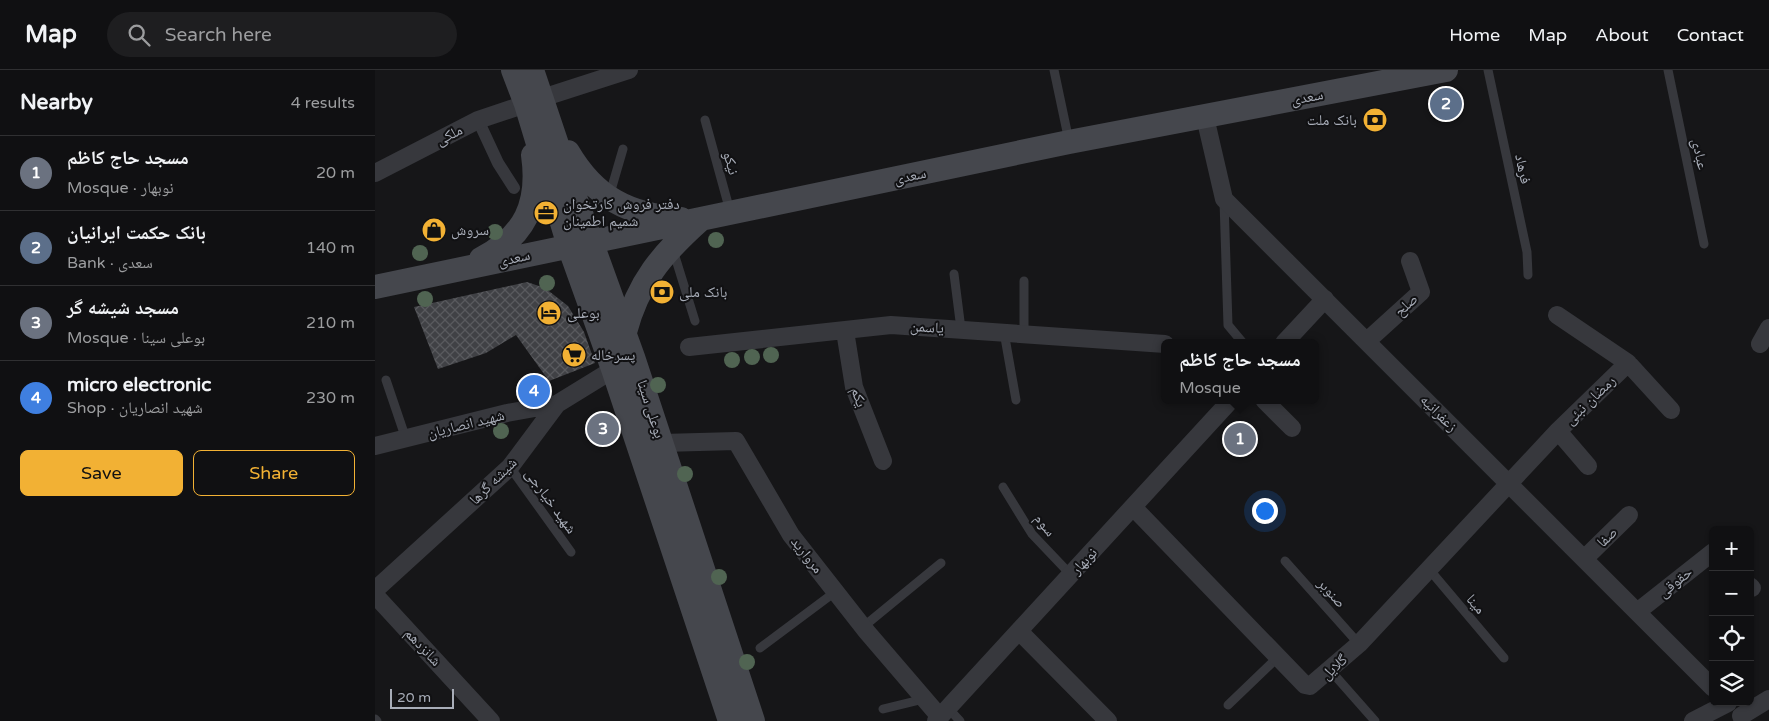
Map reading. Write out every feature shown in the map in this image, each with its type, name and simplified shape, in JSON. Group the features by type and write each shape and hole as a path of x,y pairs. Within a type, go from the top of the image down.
{"main road":[{"name":"بوعلی سینا","path":"513,70 534,101"},
{"name":"بوعلی سینا","path":"532,70 534,101 580,243 613,369 730,721"},
{"name":"سعدی","path":"375,287 459,271 580,243 731,214 1069,142 1446,70"},
{"path":"534,101 578,169 609,199 627,208 667,218 701,220"},
{"path":"459,271 510,242 522,225 530,207 534,189 534,101"},
{"path":"625,332 632,305 641,287 672,248 701,220"},
{"name":"بوعلی سینا","path":"580,243 625,332 753,721"}],"street":[{"name":"ملکی","path":"375,173 478,120 629,70"},
{"path":"1205,117 1224,198"},
{"path":"478,120 498,163 514,188"},
{"name":"زعفرانیه","path":"1224,198 1709,684"},
{"name":"صلح","path":"1367,341 1421,292 1410,261"},
{"path":"1288,339 1325,299"},
{"path":"1557,315 1628,363"},
{"name":"یاسمن","path":"689,346 891,325 1161,344"},
{"path":"1760,344 1769,328"},
{"name":"یکم","path":"845,331 854,387 883,461"},
{"name":"شیشه گرها","path":"375,590 510,467 557,404 633,357"},
{"name":"رمضان نبئی","path":"1510,484 1559,431 1628,363 1671,410"},
{"name":"شهید انصاریان","path":"375,446 507,413 557,404"},
{"name":"نوبهار","path":"946,717 1019,631 1227,404"},
{"path":"1269,404 1292,428"},
{"path":"1559,431 1588,466"},
{"name":"مروارید","path":"662,443 736,441 791,536 924,700 946,717"},
{"name":"گلایل","path":"1133,507 1277,658 1305,685 1309,686 1359,644 1428,568 1510,484"},
{"name":"صفا","path":"1584,559 1629,515"},
{"name":"حقوقی","path":"1637,612 1709,555"},
{"name":"شانزدهم","path":"375,595 491,721"},
{"path":"1019,631 1108,721"},
{"path":"1731,706 1744,718 1769,699"},
{"path":"1693,721 1722,706"}],"lane":[{"path":"1054,70 1069,142"},
{"name":"فرهاد","path":"1488,70 1527,252 1528,275"},
{"name":"عبادی","path":"1668,70 1704,244"},
{"name":"نیکو","path":"705,120 731,214"},
{"path":"609,199 623,149"},
{"path":"1224,198 1228,325 1240,339"},
{"path":"672,248 695,321"},
{"path":"954,274 961,329"},
{"path":"1024,333 1025,281"},
{"path":"1004,332 1016,400"},
{"path":"386,380 405,439"},
{"name":"شهید خیارجی","path":"510,467 571,552"},
{"name":"سوم","path":"1003,487 1032,534 1071,575"},
{"name":"صنوبر","path":"1285,562 1359,644"},
{"path":"863,627 941,563"},
{"name":"مینا","path":"1428,568 1504,658"},
{"path":"760,648 835,592"},
{"path":"1228,705 1277,658"},
{"path":"1330,670 1375,721"},
{"path":"883,709 924,700"}],"building":[{"path":"527,282 545,288 568,306 584,332 595,363 549,381 516,335 486,353 438,369 414,307"}],"place":[{"name":"بانک حکمت ایرانیان","path":"1446,104"},
{"name":"بانک ملت","path":"1375,120"},
{"name":"دفتر فروش کارتخوان شمیم اطمینان","path":"546,213"},
{"name":"سروش","path":"434,230"},
{"name":"بانک ملی","path":"662,292"},
{"name":"بوعلی","path":"549,313"},
{"name":"پسرخاله","path":"574,355"},
{"name":"micro electronic","path":"534,391"},
{"name":"مسجد شیشه گر","path":"603,429"},
{"name":"مسجد حاج کاظم","path":"1240,439"}]}
